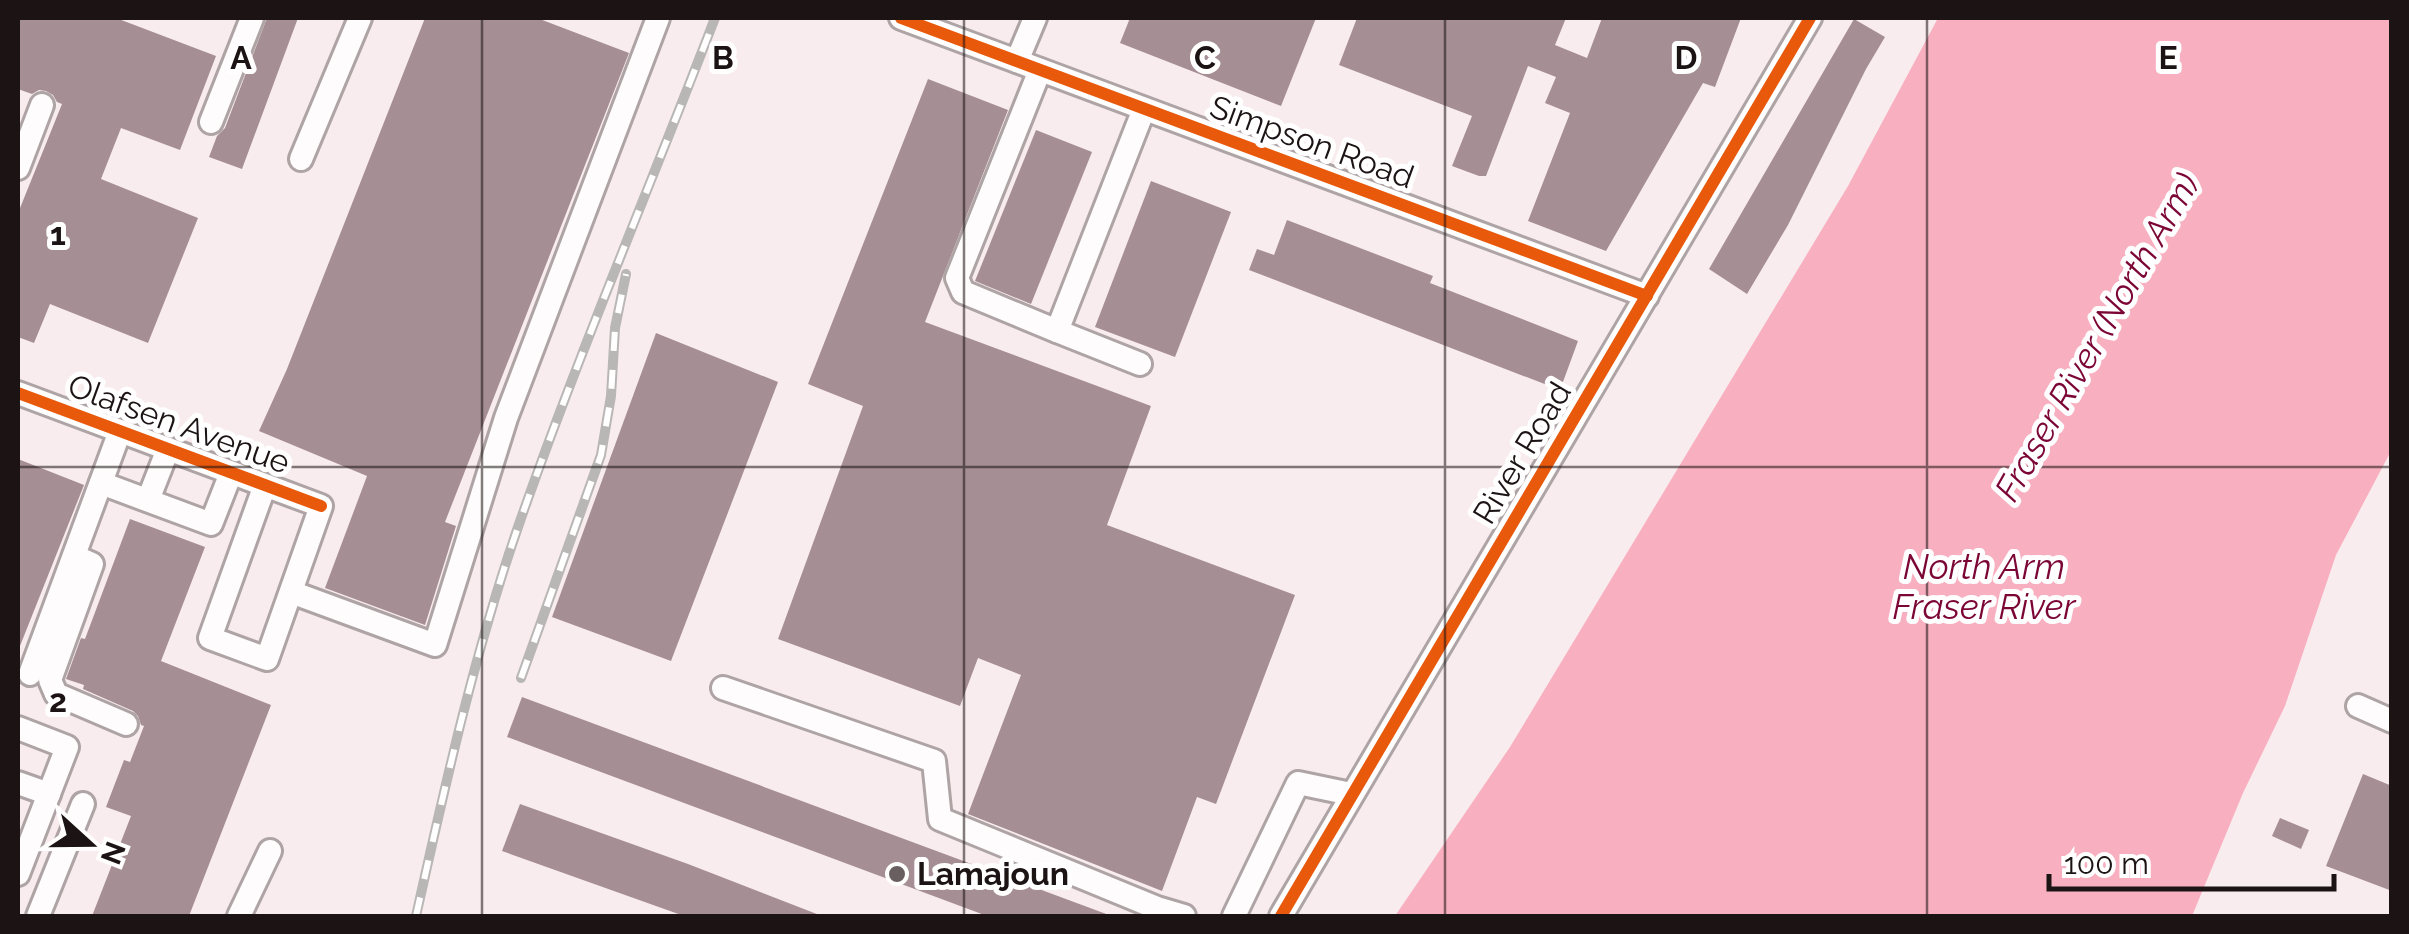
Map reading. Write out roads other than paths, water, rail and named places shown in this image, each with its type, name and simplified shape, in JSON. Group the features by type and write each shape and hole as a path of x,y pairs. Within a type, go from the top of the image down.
{"street":[{"path":"211,122 252,18"},
{"path":"301,159 360,18"},
{"path":"265,486 210,638 267,659 291,592 436,644 506,418 658,18"},
{"name":"Simpson Road","path":"901,18 1647,296"},
{"path":"1017,62 1035,18"},
{"name":"River Road","path":"1281,916 1810,18"},
{"path":"1040,70 958,278 964,292 1140,364"},
{"path":"18,168 42,105"},
{"path":"1057,330 1144,110"},
{"name":"Olafsen Avenue","path":"18,393 322,506 291,592"},
{"path":"30,674 120,431"},
{"path":"148,500 168,449"},
{"path":"101,483 211,524 231,473"},
{"path":"74,556 92,564 50,680 56,694 126,724"},
{"path":"724,688 934,760 940,819 1184,916"},
{"path":"2358,706 2392,721"},
{"path":"18,728 67,747 48,794 25,831 18,874"},
{"path":"18,782 48,794"},
{"path":"1234,916 1298,783 1351,794"},
{"path":"38,916 82,804"},
{"path":"239,916 270,851"}],"water":[{"name":"North Arm Fraser River","path":"1938,18 2391,18 2391,451 2336,555 2285,706 2243,793 2192,916 1395,916 1510,747 1848,186"}],"railway":[{"path":"416,916 449,769 502,575 541,463 715,18"},
{"path":"521,678 601,455 611,396 615,328 626,274"}],"place":[{"name":"Lamajoun","path":"897,874"}],"water label":[{"name":"Fraser River (North Arm)","path":"2097,337"}]}
